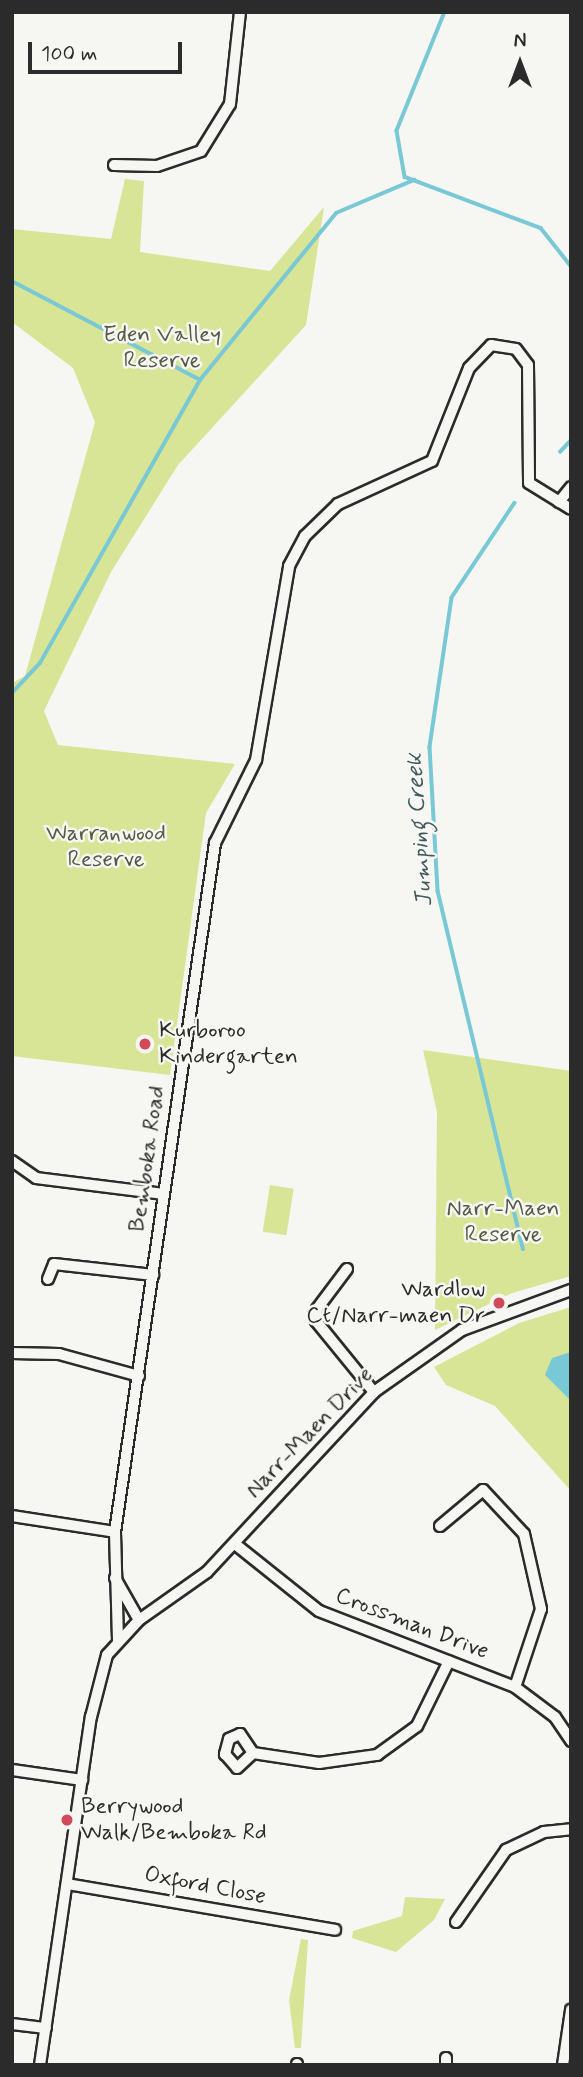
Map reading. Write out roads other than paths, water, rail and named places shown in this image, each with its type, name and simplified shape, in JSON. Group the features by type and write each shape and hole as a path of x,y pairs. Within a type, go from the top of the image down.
{"street":[{"path":"114,165 158,166 201,151 230,104 240,12"},
{"name":"Bemboka Road","path":"118,1640 113,1572 115,1532 215,843 256,760 278,601 293,555 338,505 432,461 469,368 485,348 510,346 526,361 527,477 559,502"},
{"path":"571,487 559,502 571,509"},
{"path":"12,1161 36,1178 164,1194"},
{"path":"48,1279 54,1264 153,1275"},
{"path":"347,1269 317,1309 316,1321 374,1392"},
{"name":"Narr-Maen Drive","path":"139,1620 235,1544 374,1392 462,1330 571,1290"},
{"path":"12,1353 59,1354 139,1376"},
{"path":"440,1525 483,1490 524,1534 541,1609 515,1687"},
{"path":"12,1516 115,1532"},
{"name":"Crossman Drive","path":"235,1544 319,1611 515,1687 555,1717 571,1741"},
{"path":"40,2065 98,1679 118,1640 139,1620 113,1572"},
{"path":"253,1753 319,1763 377,1755 417,1726 449,1661"},
{"path":"12,1770 82,1780"},
{"path":"456,1922 481,1878 506,1850 544,1832 571,1829"},
{"name":"Oxford Close","path":"67,1884 335,1930"},
{"path":"563,2065 571,2010"},
{"path":"12,2024 46,2028"}],"water":[{"path":"571,1352 570,1400 545,1375 552,1358"}],"waterway":[{"name":"Jumping Creek","path":"445,12 397,131 405,177 541,228 571,266"},
{"name":"Jumping Creek","path":"12,693 40,663 200,380 336,213 414,180"},
{"name":"Jumping Creek","path":"12,281 199,379"},
{"name":"Jumping Creek","path":"560,452 571,440"},
{"name":"Jumping Creek","path":"515,503 452,598 430,747 438,891 523,1249"}],"place":[{"name":"Kurboroo Kindergarten","path":"145,1044"},
{"name":"Wardlow Ct/Narr-maen Dr","path":"499,1303"},
{"name":"Berrywood Walk/Bemboka Rd","path":"67,1820"}],"park label":[{"name":"Eden Valley Reserve","path":"162,348"},
{"name":"Warranwood Reserve","path":"106,847"},
{"name":"Narr-Maen Reserve","path":"503,1222"}]}
